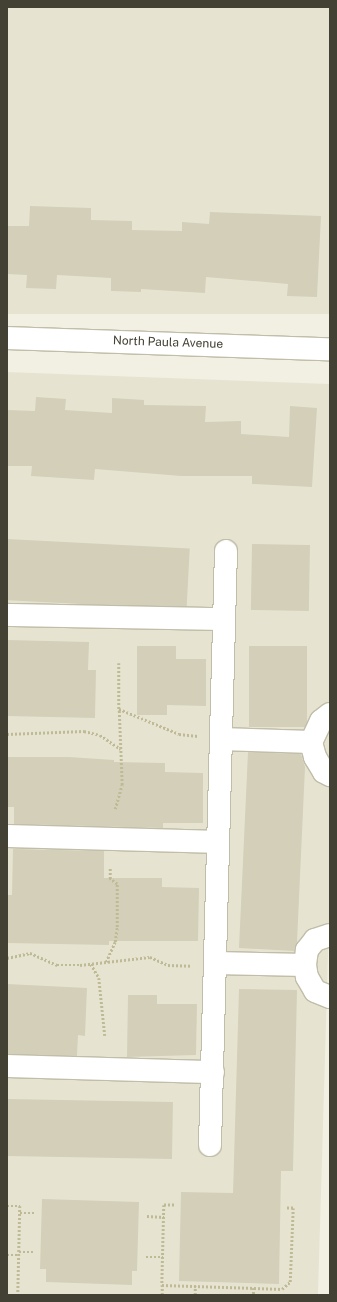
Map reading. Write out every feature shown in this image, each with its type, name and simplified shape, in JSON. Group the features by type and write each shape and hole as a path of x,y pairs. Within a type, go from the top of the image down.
{"street":[{"name":"North Paula Avenue","path":"7,338 330,349"},
{"path":"210,1145 226,551"},
{"path":"7,615 224,618"},
{"path":"330,714 321,721 311,742 315,757 324,772 330,775"},
{"path":"221,739 311,742"},
{"path":"7,836 218,842"},
{"path":"330,935 315,940 308,950 305,965 307,977 315,991 330,997"},
{"path":"215,963 305,965"},
{"path":"7,1066 213,1072"}],"path":[{"path":"115,809 122,785 119,663"},
{"path":"119,709 179,734 198,736"},
{"path":"7,734 84,731 100,735 121,749"},
{"path":"106,962 115,942 117,927 117,884 110,879 110,867"},
{"path":"7,958 30,953 57,965 91,964 150,957 168,965 191,966"},
{"path":"91,964 99,978 105,1036"},
{"path":"162,1295 164,1205 174,1205"},
{"path":"7,1206 20,1206 18,1295"},
{"path":"162,1285 282,1289 290,1282 293,1208 287,1208"},
{"path":"20,1213 35,1213"},
{"path":"147,1216 164,1217"},
{"path":"7,1255 33,1252"},
{"path":"146,1257 163,1257"},
{"path":"286,1257 291,1257"},
{"path":"195,1286 195,1295"},
{"path":"253,1288 254,1295"}],"shaded area":[{"path":"7,7 330,7 330,314 7,314"},
{"path":"7,372 330,384 330,889 318,1295 7,1295"}],"building":[{"path":"30,206 91,208 91,220 132,221 132,230 182,231 182,222 209,224 210,212 321,216 317,297 287,296 288,284 206,277 205,293 141,289 141,292 111,291 111,278 57,275 56,289 26,288 27,275 7,274 7,226 29,226"},
{"path":"36,397 66,399 65,410 112,413 112,398 144,400 144,405 206,406 205,422 241,421 241,434 289,437 290,406 317,408 312,487 252,484 252,476 181,476 95,469 94,480 31,476 32,466 7,466 7,410 35,411"},
{"path":"7,539 190,549 187,609 7,600"},
{"path":"252,544 310,545 309,611 251,610"},
{"path":"7,640 89,642 88,670 96,670 95,718 7,716"},
{"path":"137,646 176,646 176,659 206,659 206,706 167,705 167,715 137,715"},
{"path":"249,646 307,646 307,727 249,727"},
{"path":"248,752 301,754 305,767 297,942 294,951 239,948"},
{"path":"8,757 69,757 114,760 114,762 165,763 165,772 203,773 203,823 163,823 163,828 14,824 14,807 7,807"},
{"path":"13,849 104,851 104,878 162,878 162,887 199,888 198,941 109,941 109,945 7,943 7,895 12,895"},
{"path":"7,984 87,988 85,1036 78,1035 77,1056 7,1054"},
{"path":"239,989 297,990 293,1171 281,1171 279,1284 179,1281 181,1192 233,1193"},
{"path":"128,995 157,995 157,1004 197,1004 196,1055 127,1057"},
{"path":"7,1099 173,1102 172,1159 7,1156"},
{"path":"42,1199 139,1202 137,1271 132,1271 132,1285 46,1282 46,1269 40,1269"}]}
